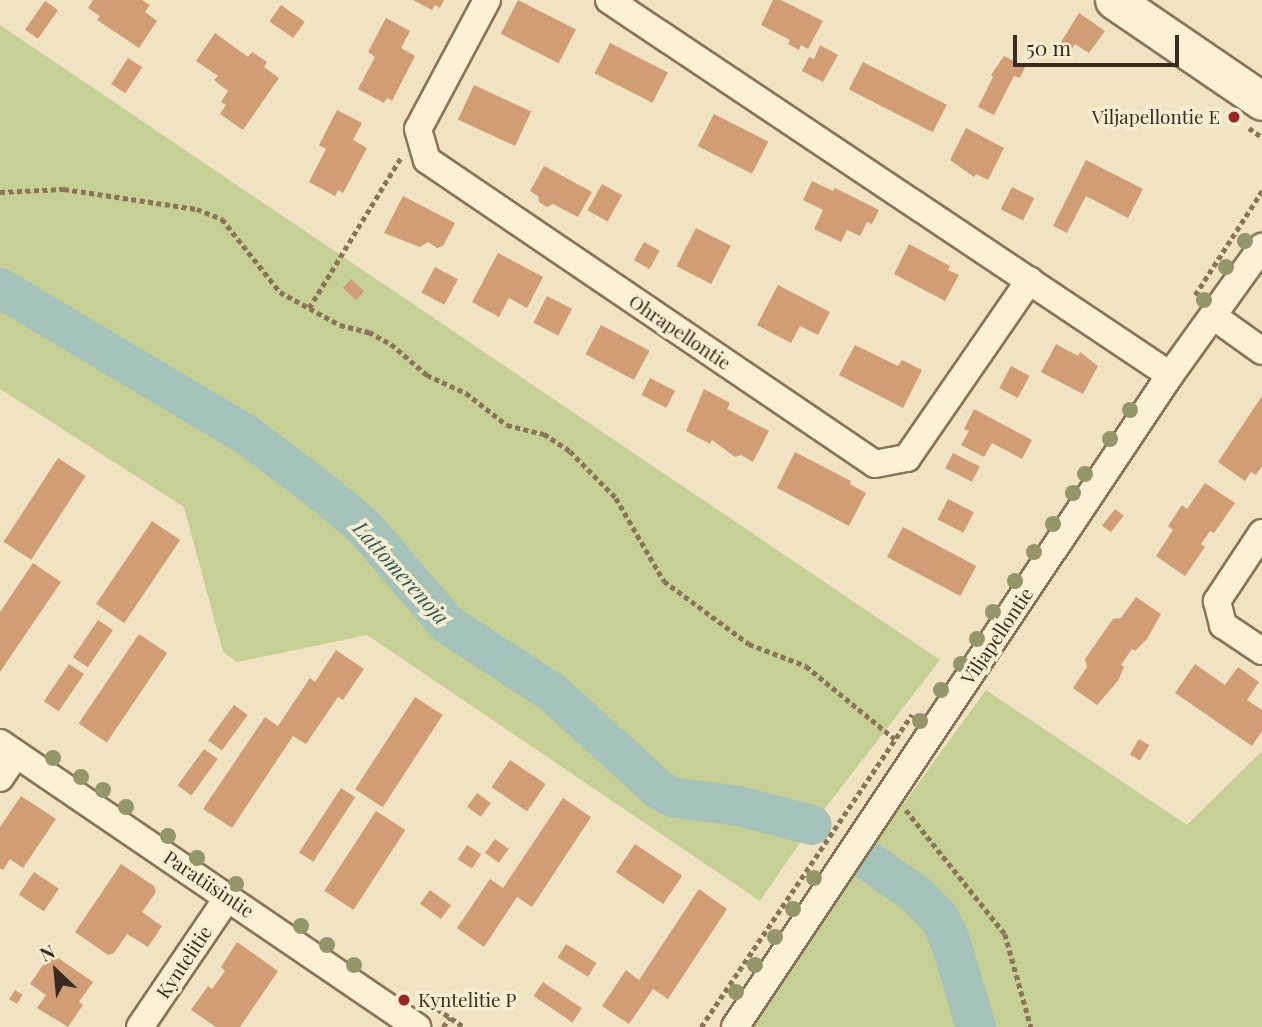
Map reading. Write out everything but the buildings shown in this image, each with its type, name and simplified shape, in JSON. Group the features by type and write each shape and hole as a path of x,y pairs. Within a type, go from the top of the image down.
{"main road":[{"path":"1121,2 1262,101"}],"street":[{"path":"418,129 487,0"},
{"path":"609,0 1170,374"},
{"name":"Ohrapellontie","path":"418,129 426,160 876,464 908,458 1030,280"},
{"name":"Viljapellontie","path":"735,1027 1170,374 1262,247"},
{"path":"1213,316 1262,351"},
{"path":"1262,533 1217,601 1223,625 1262,651"},
{"path":"0,778 8,748"},
{"name":"Paratiisintie","path":"8,748 416,1027"},
{"name":"Kyntelitie","path":"141,1027 228,897"}],"path":[{"path":"309,308 418,129"},
{"path":"0,192 64,189 197,209 222,219 280,292 340,325 369,332 391,344 427,375 466,393 507,425 544,434 570,451 616,498 664,580 749,644 806,666 895,739"},
{"path":"891,792 1005,934 1031,1027"},
{"path":"443,1027 450,1017"}],"green space":[{"path":"0,25 940,660 812,825 760,901 367,635 237,662 223,652 184,507 0,389"},
{"path":"986,690 1187,825 1262,751 1262,1027 987,1027 967,961 945,913 915,881 870,850"},
{"path":"855,870 910,907 930,927 961,1027 748,1027"}],"waterway":[{"name":"Lattomerenoja","path":"0,288 248,436 326,495 364,527 447,624 553,693 658,789 672,797 738,806 812,825"},
{"name":"Lattomerenoja","path":"865,859 917,895 940,919 950,940 976,1027"}],"place":[{"name":"Viljapellontie E","path":"1234,117"},
{"name":"Kyntelitie P","path":"404,1000"}]}
